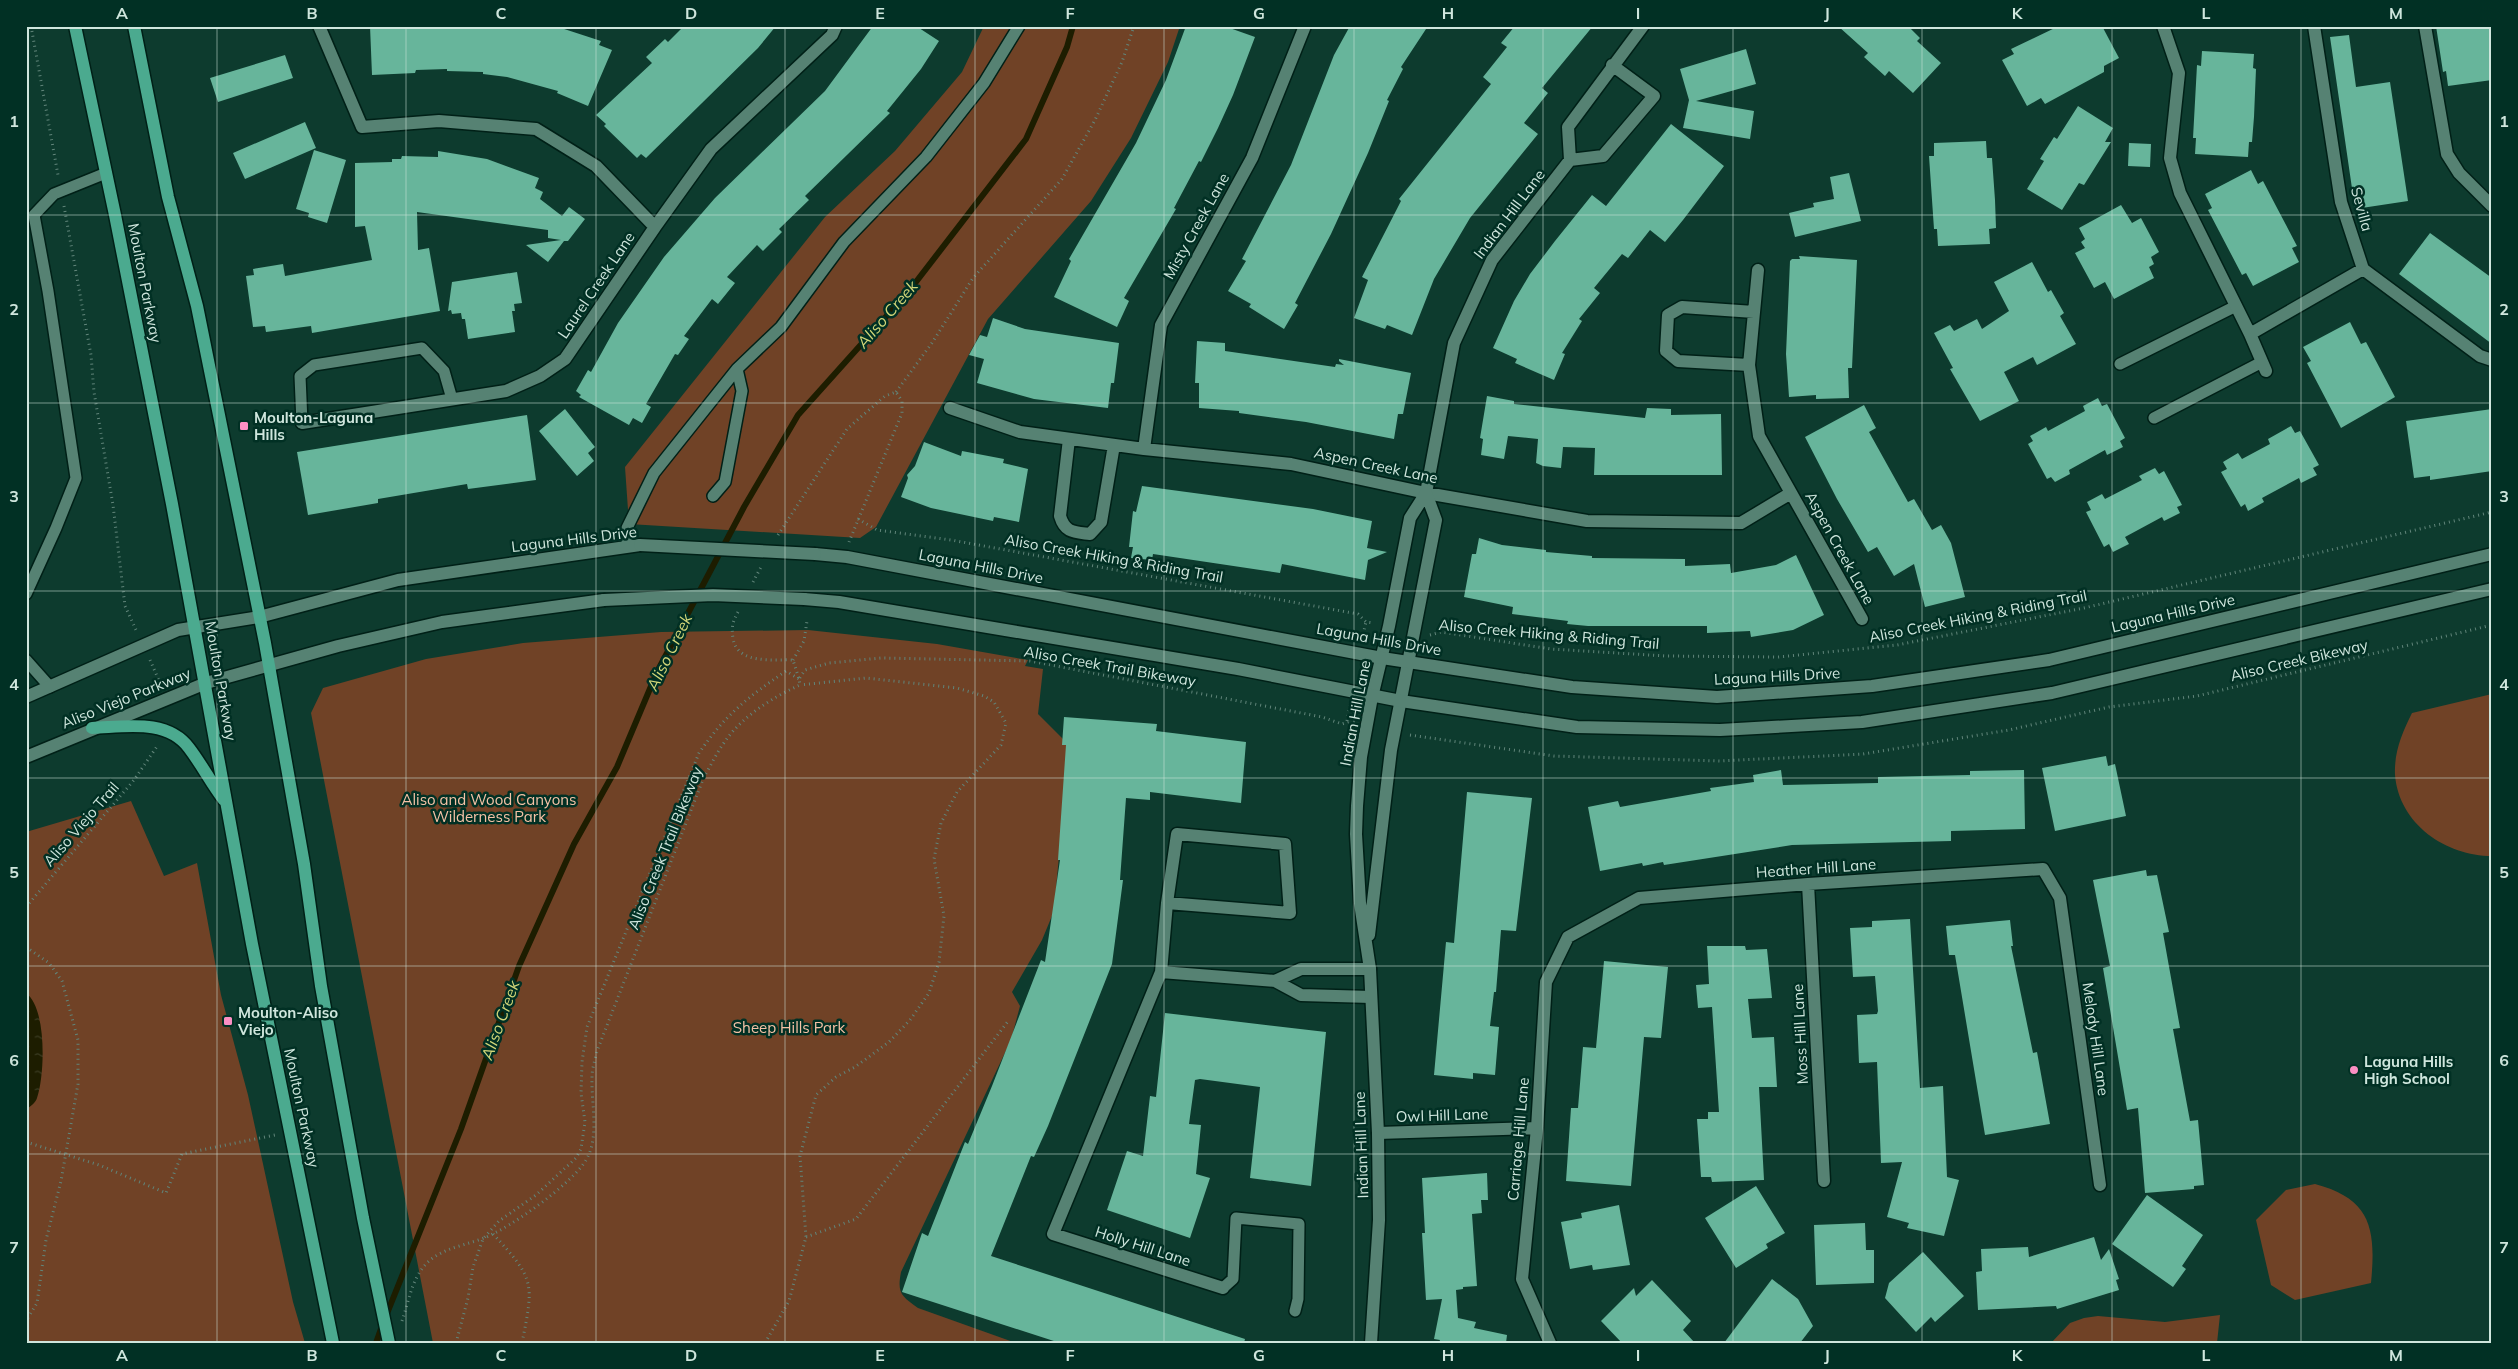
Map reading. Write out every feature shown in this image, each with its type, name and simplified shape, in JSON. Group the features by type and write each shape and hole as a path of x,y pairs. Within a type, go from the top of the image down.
{"main road":[{"name":"Moulton Parkway","path":"74,26 106,173 206,683 225,802 333,1343"},
{"path":"134,26 168,197 197,306 259,616 304,864 321,986 363,1218 389,1343"},
{"path":"92,728 144,726 155,727 174,735 189,748 206,777 225,802"}],"street":[{"path":"319,26 362,126 439,120 536,129 596,166 655,227"},
{"name":"Laurel Creek Lane","path":"302,423 506,391 540,376 565,359 711,149 832,35 836,26"},
{"name":"Misty Creek Lane","path":"1144,449 1161,325 1252,158 1305,26"},
{"path":"1612,65 1654,96 1603,156 1570,160 1568,126 1612,65 1643,26"},
{"path":"2163,26 2179,73 2170,158 2180,194 2250,334 2264,367"},
{"name":"Sevilla","path":"2314,26 2341,202 2364,270"},
{"path":"2424,26 2447,154 2459,173 2492,206"},
{"name":"Indian Hill Lane","path":"1371,1343 1379,1220 1378,1133 1370,969 1360,903 1356,834 1361,757 1410,518 1426,493 1454,343 1492,260 1570,160"},
{"name":"Aspen Creek Lane","path":"1758,270 1749,365 1759,436 1862,619"},
{"path":"2250,334 2364,270 2480,356 2492,360"},
{"path":"1749,365 1678,361 1666,351 1668,315 1682,307 1754,312"},
{"name":"Aspen Creek Lane","path":"950,408 1020,432 1144,449 1291,464 1426,493 1586,521 1741,523 1791,493"},
{"path":"1069,439 1060,516 1063,526 1068,531 1090,534 1101,522 1114,445"},
{"name":"Indian Hill Lane","path":"1367,946 1375,900 1378,854 1391,750 1436,520 1426,493"},
{"name":"Laguna Hills Drive","path":"259,616 398,580 634,546 814,554 847,557 1382,658 1572,687 1717,697 1872,686 2049,660 2492,554"},
{"path":"268,665 338,646 442,622 604,600 713,596 804,598 839,602 1218,665 1372,697 1577,727 1720,730 1862,722 2052,693 2492,589"},
{"path":"26,697 178,630 259,616"},
{"name":"Aliso Viejo Parkway","path":"26,757 92,728 206,683 268,665"},
{"path":"1167,903 1290,913 1285,844 1177,834 1167,903 1161,972 1275,981 1301,995 1372,997"},
{"name":"Heather Hill Lane","path":"1568,937 1639,898 1808,884 2043,869 2060,898"},
{"name":"Moss Hill Lane","path":"1808,884 1824,1181"},
{"name":"Melody Hill Lane","path":"2060,898 2100,1185"},
{"name":"Carriage Hill Lane","path":"1550,1343 1522,1279 1537,1128 1546,982 1568,937"},
{"path":"1275,981 1301,969 1370,969"},
{"name":"Holly Hill Lane","path":"1161,972 1053,1234 1223,1288"},
{"name":"Owl Hill Lane","path":"1378,1133 1537,1128"}],"lane":[{"path":"634,546 627,528 654,473 737,369 781,327 844,242 926,157 984,83 1018,26"},
{"path":"26,594 76,478 51,310 34,215 54,194 106,173"},
{"path":"2120,364 2236,306"},
{"path":"302,423 300,376 314,365 422,348 444,371 452,399"},
{"path":"2154,418 2264,367"},
{"path":"713,496 725,482 742,391 737,369"},
{"path":"26,660 50,687"},
{"path":"1223,1288 1233,1279 1236,1218 1300,1224 1298,1299 1295,1312"}],"path":[{"path":"31,26 91,355 94,392 113,505 125,606"},
{"path":"773,544 847,429 885,396 896,392 932,343 973,278 1062,179 1095,120 1122,62 1134,26"},
{"path":"847,557 850,540 858,519 902,413 902,401 896,392"},
{"name":"Aliso Creek Hiking & Riding Trail","path":"1429,635 1441,632 1551,649 1666,656 1778,657 1897,645 2084,608 2492,512"},
{"name":"Aliso Creek Hiking & Riding Trail","path":"858,519 877,530 951,540 1358,614 1366,622"},
{"path":"751,586 764,561"},
{"path":"742,603 732,628 734,645 743,655 757,659 793,660"},
{"path":"765,1343 789,1301 806,1237 800,1156 816,1095 836,1077 854,1067 889,1042 910,1020 929,993 939,962 944,916 934,859 942,823 957,792 1001,745 1006,723 994,702 984,696 957,688 866,678 800,685 793,660 804,641 807,621"},
{"name":"Aliso Creek Bikeway","path":"2109,707 2197,696 2492,625"},
{"name":"Aliso Creek Trail Bikeway","path":"799,679 805,670 829,663 881,658 1030,661 1322,718 1342,724 1348,721"},
{"path":"456,1343 468,1298 473,1267 483,1238 499,1221 536,1195 576,1158 581,1149 585,1122 581,1093 582,1062 587,1027 699,753 718,726 749,696 786,671 799,679"},
{"name":"Aliso Creek Trail Bikeway","path":"401,1324 417,1276 433,1258 450,1248 493,1234 528,1213 579,1171 587,1159 593,1138 592,1075 597,1051 704,777 726,739 747,718 778,695 800,685"},
{"name":"Aliso Viejo Trail","path":"26,907 134,780"},
{"path":"26,947 48,964 62,981 78,1040 78,1084 46,1240 37,1303 26,1322"},
{"path":"806,1237 856,1219 1010,1020"},
{"path":"26,1142 99,1165 166,1193 182,1154 291,1132"},
{"path":"493,1234 512,1254 528,1277 531,1299 522,1343"}],"green space":[{"path":"984,26 1180,26 1168,62 1131,138 1091,201 988,319 876,527 860,538 629,524 625,467 825,217 895,151 962,72"},
{"name":"Sheep Hills Park","path":"808,630 937,644 1028,660 1025,666 1043,669 1038,714 1069,745 1054,911 1042,940 1012,992 1020,1006 1011,1040 901,1272 900,1279 900,1289 904,1297 918,1308 1016,1343 433,1343 311,713 323,688 426,659 523,643 661,632"},
{"path":"2492,694 2492,856 2475,855 2458,850 2428,834 2415,822 2405,808 2398,793 2395,767 2399,743 2412,713"},
{"path":"131,801 164,876 197,863 221,995 248,1095 293,1302 305,1343 26,1343 26,832"},
{"path":"2315,1184 2334,1190 2348,1198 2359,1208 2366,1219 2371,1232 2371,1283 2295,1300 2271,1285 2256,1220 2286,1190"},
{"path":"2220,1315 2217,1343 2051,1343 2070,1323 2084,1318 2098,1316 2165,1322"}],"water":[{"path":"26,993 33,1001 38,1012 43,1059 37,1098 27,1109"}],"building":[{"path":"370,26 555,26 601,41 599,45 612,50 588,106 557,93 558,91 507,77 483,74 483,72 447,71 447,69 372,75"},
{"path":"684,26 776,26 758,48 646,158 641,154 637,158 604,126 606,124 596,115 652,63 646,57 665,39 668,42"},
{"path":"873,26 916,26 939,41 921,69 887,111 890,113 805,196 809,200 779,229 782,232 763,251 757,245 727,277 735,283 718,304 712,299 684,336 689,339 678,355 675,354 646,404 651,407 642,423 633,418 629,425 579,397 581,395 576,391 588,370 591,372 618,323 664,257 715,198 825,91"},
{"path":"1186,26 1224,26 1255,37 1233,95 1201,162 1199,161 1174,208 1176,209 1124,298 1129,301 1117,327 1054,297 1071,261 1069,259 1136,143 1166,80"},
{"path":"1350,26 1428,26 1401,67 1403,69 1387,100 1389,101 1368,153 1331,234 1295,303 1298,305 1284,329 1249,307 1251,304 1228,291 1246,261 1242,259 1291,165 1334,55"},
{"path":"1515,26 1593,26 1542,88 1548,93 1524,123 1538,134 1470,218 1434,279 1412,335 1387,325 1385,329 1354,318 1368,280 1362,277 1401,201 1399,199 1491,84 1483,77 1507,47 1501,43"},
{"path":"1838,26 1908,26 1920,38 1917,41 1941,63 1913,93 1889,71 1885,76 1864,57 1868,53"},
{"path":"2059,26 2102,26 2119,58 2104,66 2104,72 2045,104 2041,98 2027,106 2002,60 2014,54 2011,49"},
{"path":"2436,26 2492,26 2492,80 2448,86 2446,71 2443,72"},
{"path":"2349,35 2356,87 2390,82 2408,201 2355,209 2330,37"},
{"path":"1746,49 1756,84 1696,101 1754,111 1750,139 1683,128 1689,100 1680,69"},
{"path":"2202,51 2254,54 2253,68 2256,69 2254,117 2252,142 2249,142 2248,157 2195,154 2196,138 2193,138 2197,65 2201,66"},
{"path":"285,55 293,78 218,102 210,78"},
{"path":"2078,106 2113,128 2105,142 2111,142 2084,185 2079,183 2062,210 2027,189 2044,161 2040,159 2054,137 2057,139"},
{"path":"305,122 316,148 245,179 233,153"},
{"path":"1671,124 1724,166 1683,220 1665,242 1650,230 1628,258 1622,254 1594,288 1600,293 1579,319 1582,321 1562,353 1565,354 1554,380 1515,363 1517,359 1493,348 1514,301 1530,274 1555,241 1592,195 1606,206"},
{"path":"1986,141 1987,158 1992,158 1995,200 1996,228 1989,229 1990,244 1938,246 1937,229 1934,229 1929,156 1934,156 1934,143"},
{"path":"2129,143 2151,144 2150,167 2128,166"},
{"path":"314,150 346,160 327,223 308,217 309,213 296,209"},
{"path":"438,151 487,159 539,178 535,188 543,192 540,199 562,216 569,207 585,219 568,241 564,241 548,262 526,245 561,240 548,238 548,230 417,212 418,250 429,248 440,311 312,333 311,326 266,332 265,326 253,327 246,276 254,275 253,269 283,264 285,276 372,260 365,226 355,227 355,163 392,162 392,159 401,159 402,156 438,157"},
{"path":"2251,170 2258,184 2263,181 2297,246 2292,248 2299,262 2253,286 2246,273 2242,275 2208,210 2212,208 2205,194"},
{"path":"1849,173 1861,221 1795,237 1789,213 1814,207 1813,203 1834,199 1830,177"},
{"path":"2121,205 2132,223 2141,218 2159,252 2151,257 2154,264 2149,267 2154,278 2114,299 2105,282 2094,288 2075,253 2085,248 2081,242 2085,239 2079,228"},
{"path":"2430,233 2492,278 2492,344 2399,274"},
{"path":"1799,256 1857,260 1852,368 1848,368 1849,398 1816,399 1816,395 1789,397 1786,354 1790,261 1792,259 1800,259"},
{"path":"2032,262 2048,292 2051,290 2064,313 2060,316 2076,344 2037,365 2033,357 2004,372 2019,401 1980,421 1950,369 1953,368 1934,333 1950,325 1954,331 1977,319 1982,329 2009,311 1994,282"},
{"path":"517,272 522,303 514,304 515,311 512,311 515,332 468,339 465,319 462,319 461,313 452,314 451,310 448,311 452,282"},
{"path":"993,318 1025,329 1119,343 1114,383 1111,383 1108,408 1034,399 977,383 984,359 969,355 980,335 987,337"},
{"path":"2350,322 2361,344 2366,342 2395,397 2341,428 2307,363 2311,361 2303,347"},
{"path":"1197,341 1225,343 1225,351 1335,367 1336,364 1344,365 1339,359 1411,373 1403,414 1398,414 1394,439 1306,422 1239,413 1239,411 1199,408 1199,383 1195,383"},
{"path":"1487,396 1514,401 1514,404 1645,418 1647,408 1671,409 1671,415 1721,414 1722,475 1594,475 1595,448 1563,447 1561,468 1543,466 1536,463 1538,439 1508,436 1504,459 1481,455 1483,439 1480,438"},
{"path":"2098,398 2102,406 2107,404 2125,438 2120,441 2123,447 2107,455 2105,450 2069,470 2070,474 2055,482 2051,477 2047,479 2028,444 2033,441 2030,436 2046,427 2048,431 2085,411 2083,406"},
{"path":"1864,405 1876,428 1869,432 1908,502 1914,499 1932,530 1941,525 1951,543 1965,597 1925,607 1914,564 1894,576 1877,547 1868,552 1837,499 1805,437"},
{"path":"565,409 595,447 588,453 594,461 577,476 539,431"},
{"path":"2492,409 2492,471 2430,480 2430,476 2414,478 2406,421"},
{"path":"527,415 536,480 468,489 467,484 378,499 378,503 308,515 297,452"},
{"path":"2291,426 2295,433 2300,431 2319,465 2313,468 2317,475 2301,483 2299,478 2262,498 2264,502 2248,511 2245,504 2241,507 2221,472 2227,469 2223,462 2238,453 2242,459 2270,444 2268,439"},
{"path":"924,442 961,456 962,451 1004,459 1003,463 1028,469 1019,522 994,517 993,521 931,508 901,497 908,478 907,475 915,466"},
{"path":"2155,468 2159,474 2164,471 2182,505 2177,507 2180,513 2164,521 2162,517 2125,537 2129,544 2113,552 2109,544 2104,547 2086,512 2091,510 2087,502 2102,494 2105,499 2142,480 2139,476"},
{"path":"1142,486 1313,509 1372,521 1367,548 1387,552 1368,560 1365,580 1282,564 1280,573 1153,554 1152,560 1131,558 1133,547 1129,547 1133,511 1136,512"},
{"path":"1479,538 1502,545 1546,550 1546,552 1592,556 1592,558 1685,559 1685,566 1730,564 1731,573 1776,565 1796,555 1824,615 1793,630 1751,637 1750,631 1707,633 1707,626 1588,626 1567,624 1568,621 1512,614 1513,607 1464,597 1472,554 1476,554"},
{"path":"1064,717 1157,724 1156,731 1246,742 1241,803 1150,792 1150,800 1126,798 1120,880 1123,880 1112,964 1048,1126 1034,1157 1031,1156 991,1256 1245,1339 1244,1343 1060,1343 902,1292 922,1233 928,1236 965,1142 968,1144 992,1086 1041,960 1045,962 1060,860 1058,860 1066,745 1062,745"},
{"path":"2106,756 2108,766 2115,764 2126,816 2055,831 2042,768"},
{"path":"1781,770 1783,785 1878,783 1878,777 1970,775 1970,771 2024,770 2025,829 1951,831 1951,841 1792,845 1664,865 1663,862 1643,866 1642,863 1600,871 1588,807 1618,801 1620,807 1711,791 1710,788 1754,782 1753,775"},
{"path":"1467,792 1532,798 1516,931 1501,930 1496,992 1494,992 1490,1026 1499,1027 1495,1075 1473,1073 1473,1079 1434,1075 1446,942 1454,943"},
{"path":"2146,870 2147,876 2157,875 2169,932 2163,933 2180,1028 2173,1029 2190,1121 2198,1120 2204,1185 2194,1186 2194,1189 2145,1193 2138,1108 2127,1110 2103,968 2110,966 2093,880"},
{"path":"1910,919 1920,1088 1943,1086 1947,1177 1959,1180 1944,1236 1907,1228 1909,1223 1887,1217 1902,1162 1881,1163 1877,1062 1859,1063 1857,1015 1877,1014 1878,1011 1875,976 1853,977 1850,928 1872,927 1872,921"},
{"path":"2010,920 2013,946 2011,946 2033,1053 2037,1052 2050,1124 1985,1135 1955,955 1949,955 1946,926"},
{"path":"1707,946 1745,946 1746,950 1767,949 1772,998 1748,999 1752,1038 1774,1037 1777,1087 1759,1087 1764,1180 1712,1182 1711,1177 1701,1177 1697,1119 1708,1119 1708,1112 1719,1112 1712,1007 1698,1008 1696,985 1709,984"},
{"path":"1604,961 1668,967 1661,1038 1644,1037 1631,1186 1566,1181 1571,1108 1578,1108 1583,1047 1596,1048"},
{"path":"1165,1013 1326,1032 1311,1186 1250,1178 1260,1087 1200,1079 1195,1080 1189,1124 1201,1125 1196,1174 1210,1178 1190,1238 1107,1210 1127,1151 1143,1156 1150,1096 1156,1097"},
{"path":"1487,1173 1488,1200 1481,1200 1482,1213 1472,1214 1477,1286 1463,1287 1463,1289 1456,1290 1458,1318 1476,1322 1474,1328 1507,1335 1506,1343 1439,1343 1440,1340 1434,1339 1442,1299 1426,1300 1422,1233 1425,1233 1422,1178"},
{"path":"1756,1186 1785,1233 1766,1244 1768,1248 1736,1268 1705,1218"},
{"path":"2147,1195 2203,1235 2182,1266 2186,1269 2173,1287 2112,1244"},
{"path":"1619,1205 1630,1265 1593,1270 1592,1265 1570,1269 1561,1222 1582,1218 1581,1213"},
{"path":"1865,1223 1866,1250 1874,1250 1874,1283 1816,1285 1814,1225"},
{"path":"2094,1237 2101,1260 2109,1249 2119,1279 2116,1280 2119,1290 2057,1309 2056,1306 1978,1310 1976,1272 1982,1271 1981,1249 2028,1247 2029,1257"},
{"path":"1923,1252 1964,1296 1935,1322 1931,1317 1916,1332 1885,1298 1889,1283"},
{"path":"1772,1279 1798,1299 1813,1326 1800,1343 1724,1343"},
{"path":"1652,1280 1691,1321 1683,1330 1695,1343 1622,1343 1601,1321 1634,1288 1636,1296"}],"waterway":[{"name":"Aliso Creek","path":"386,1316 461,1129 519,966 574,844 617,767 657,672 744,507 798,415 909,291 1026,139 1067,47 1073,26"},
{"name":"Aliso Creek","path":"376,1343 382,1326"}],"place":[{"name":"Moulton-Laguna Hills","path":"244,426"},
{"name":"Moulton-Aliso Viejo","path":"228,1021"},
{"name":"Laguna Hills High School","path":"2354,1070"}],"park label":[{"name":"Aliso and Wood Canyons Wilderness Park","path":"489,808"}]}
